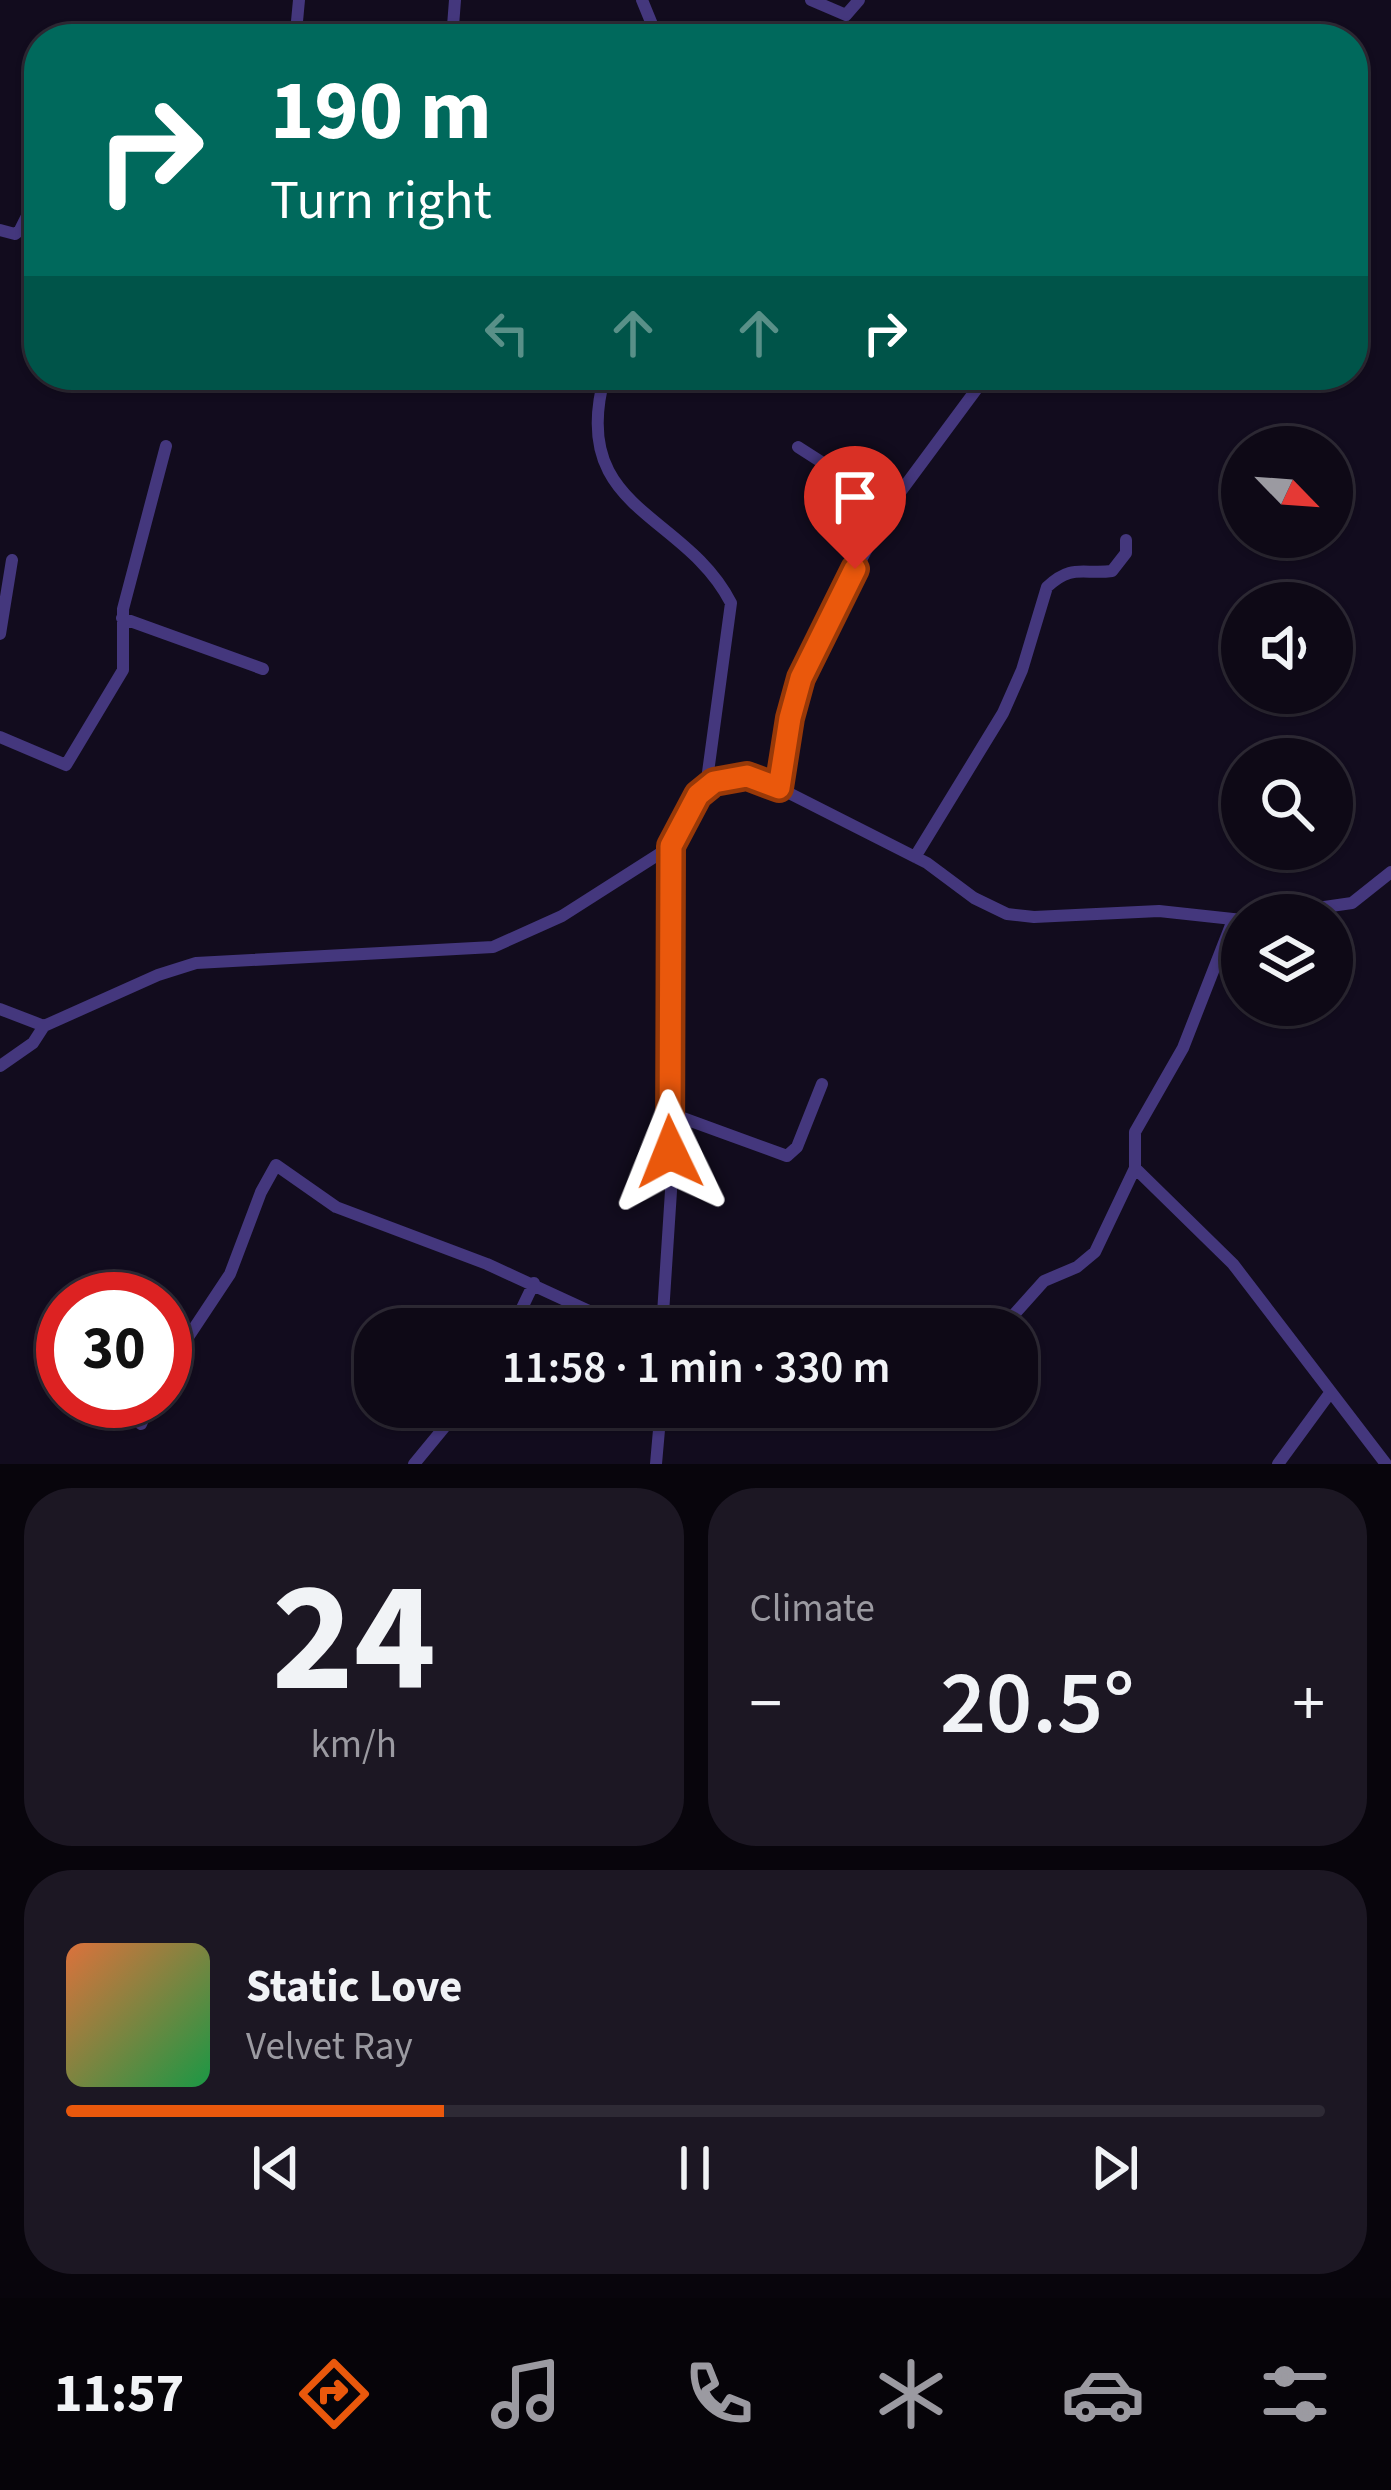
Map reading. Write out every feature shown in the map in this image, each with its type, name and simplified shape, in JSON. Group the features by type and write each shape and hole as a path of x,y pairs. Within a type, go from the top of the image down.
{"street":[{"path":"811,0 846,15 859,0"},
{"path":"0,230 15,234 24,222"},
{"path":"0,1066 33,1042 44,1026 196,963 493,946 562,916 671,846 706,787 731,603 694,557 630,501 605,467 598,418 603,390"},
{"path":"779,788 793,704 811,653 890,506 976,390"},
{"path":"0,737 60,765 72,761 121,676 125,658 122,618 166,446"},
{"path":"798,447 890,506"},
{"path":"915,857 1004,713 1047,587 1080,569 1112,571 1126,553 1126,540"},
{"path":"0,634 12,560"},
{"path":"122,618 263,669"},
{"path":"706,787 740,776 779,788 915,857 974,898 1007,914 1034,917 1159,910 1221,918"},
{"path":"663,1308 671,1191 671,846"},
{"path":"1353,902 1391,872"},
{"path":"1020,1308 1044,1281 1077,1268 1095,1252 1135,1168 1135,1132 1183,1048 1221,960"},
{"path":"0,1009 44,1026"},
{"path":"669,1113 788,1156 797,1147 822,1084"},
{"path":"192,1330 236,1262 275,1166 336,1207 534,1283 585,1308"},
{"path":"1135,1168 1233,1264 1386,1464"},
{"path":"522,1308 534,1283"},
{"path":"1278,1464 1330,1393"},
{"path":"414,1464 444,1428"},
{"path":"656,1464 659,1428"}],"route":[{"path":"670,1152 671,846 698,795 714,782 747,776 779,788 801,678 855,569"}]}
